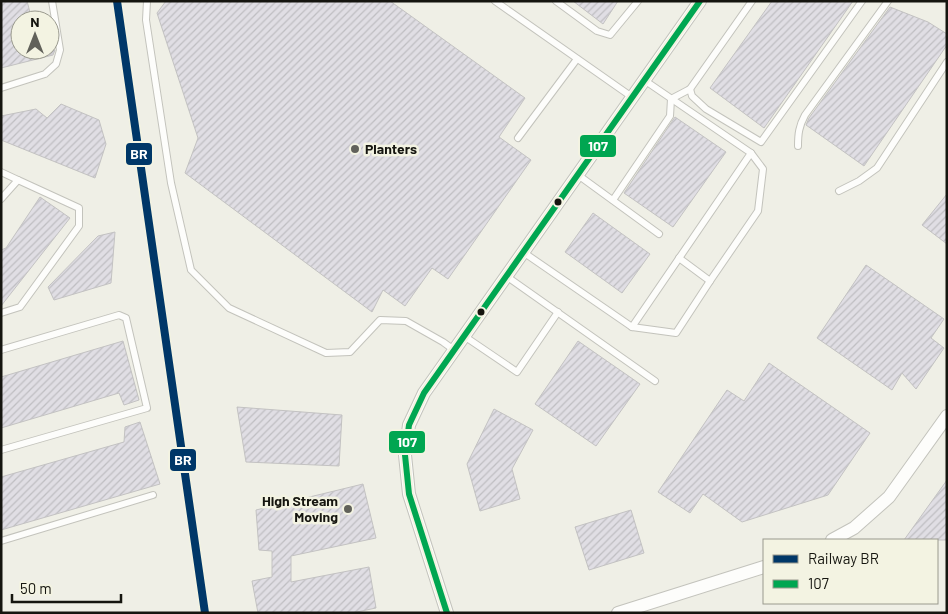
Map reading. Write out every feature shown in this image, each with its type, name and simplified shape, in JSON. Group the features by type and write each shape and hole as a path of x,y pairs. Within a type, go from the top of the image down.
{"street":[{"path":"447,613 409,494 405,455 409,425 424,392 700,1"},
{"path":"834,539 854,528 888,497 947,416"},
{"path":"618,613 763,566"}],"lane":[{"path":"1,88 45,74 56,64 60,50 52,1"},
{"path":"147,1 146,20 171,183 191,270 229,308 326,353 350,352 380,320 406,321 454,350"},
{"path":"495,1 632,98"},
{"path":"556,1 597,31 610,35 638,1"},
{"path":"671,99 690,88 752,1"},
{"path":"690,88 692,96 706,109 761,142 862,1"},
{"path":"798,146 799,129 805,115 888,1"},
{"path":"518,138 577,58"},
{"path":"838,191 859,181 877,168 947,62"},
{"path":"523,252 632,327 676,333 758,211 763,169 751,153 644,80"},
{"path":"613,200 670,116 671,99"},
{"path":"632,327 751,153"},
{"path":"1,172 80,208 79,226 20,307 1,313"},
{"path":"578,175 659,234"},
{"path":"1,199 18,180"},
{"path":"679,258 710,281"},
{"path":"506,276 655,381"},
{"path":"464,336 518,372 558,312"},
{"path":"1,350 119,315 126,318 147,408 1,450"},
{"path":"1,540 153,495"}],"building":[{"path":"1,1 27,1 29,10 10,10 10,60 33,60 1,68"},
{"name":"Planters","path":"166,1 390,1 525,98 499,137 531,160 448,279 432,268 405,306 383,290 372,312 185,173 198,138 157,13"},
{"path":"573,1 618,1 603,24"},
{"path":"772,1 853,1 764,128 710,88"},
{"path":"890,7 928,22 947,34 947,45 864,166 806,125 809,118"},
{"path":"61,104 99,120 106,144 95,178 1,140 1,116 36,109 47,118"},
{"path":"675,117 726,152 673,227 624,193"},
{"path":"947,194 947,244 922,225"},
{"path":"40,197 70,218 1,306 1,250 6,248"},
{"path":"593,213 650,254 622,293 565,252"},
{"path":"115,232 111,283 54,300 48,287 98,236"},
{"path":"866,265 944,319 931,338 944,348 916,389 902,373 892,390 817,338"},
{"path":"123,341 139,400 124,405 119,393 1,428 1,377"},
{"path":"578,341 640,384 596,446 535,404"},
{"path":"769,363 870,433 828,495 742,522 703,494 690,513 658,492 727,390 744,401"},
{"path":"237,407 342,415 339,466 246,462"},
{"path":"494,409 533,430 512,469 520,499 480,511 467,464"},
{"path":"140,422 160,484 1,530 1,477 124,442 125,427"},
{"path":"947,480 947,540 905,539"},
{"path":"363,484 376,538 291,556 291,582 369,567 376,608 352,613 258,613 252,581 272,577 272,551 259,550 256,510"},
{"path":"631,510 644,553 589,570 575,527"}],"rail line":[{"name":"BR","path":"117,1 205,613"}],"transit line":[{"name":"107","path":"447,613 409,494 405,455 409,425 424,393 700,1"}],"place":[{"name":"Planters","path":"355,149"},
{"name":"High Stream Moving","path":"348,509"}]}
